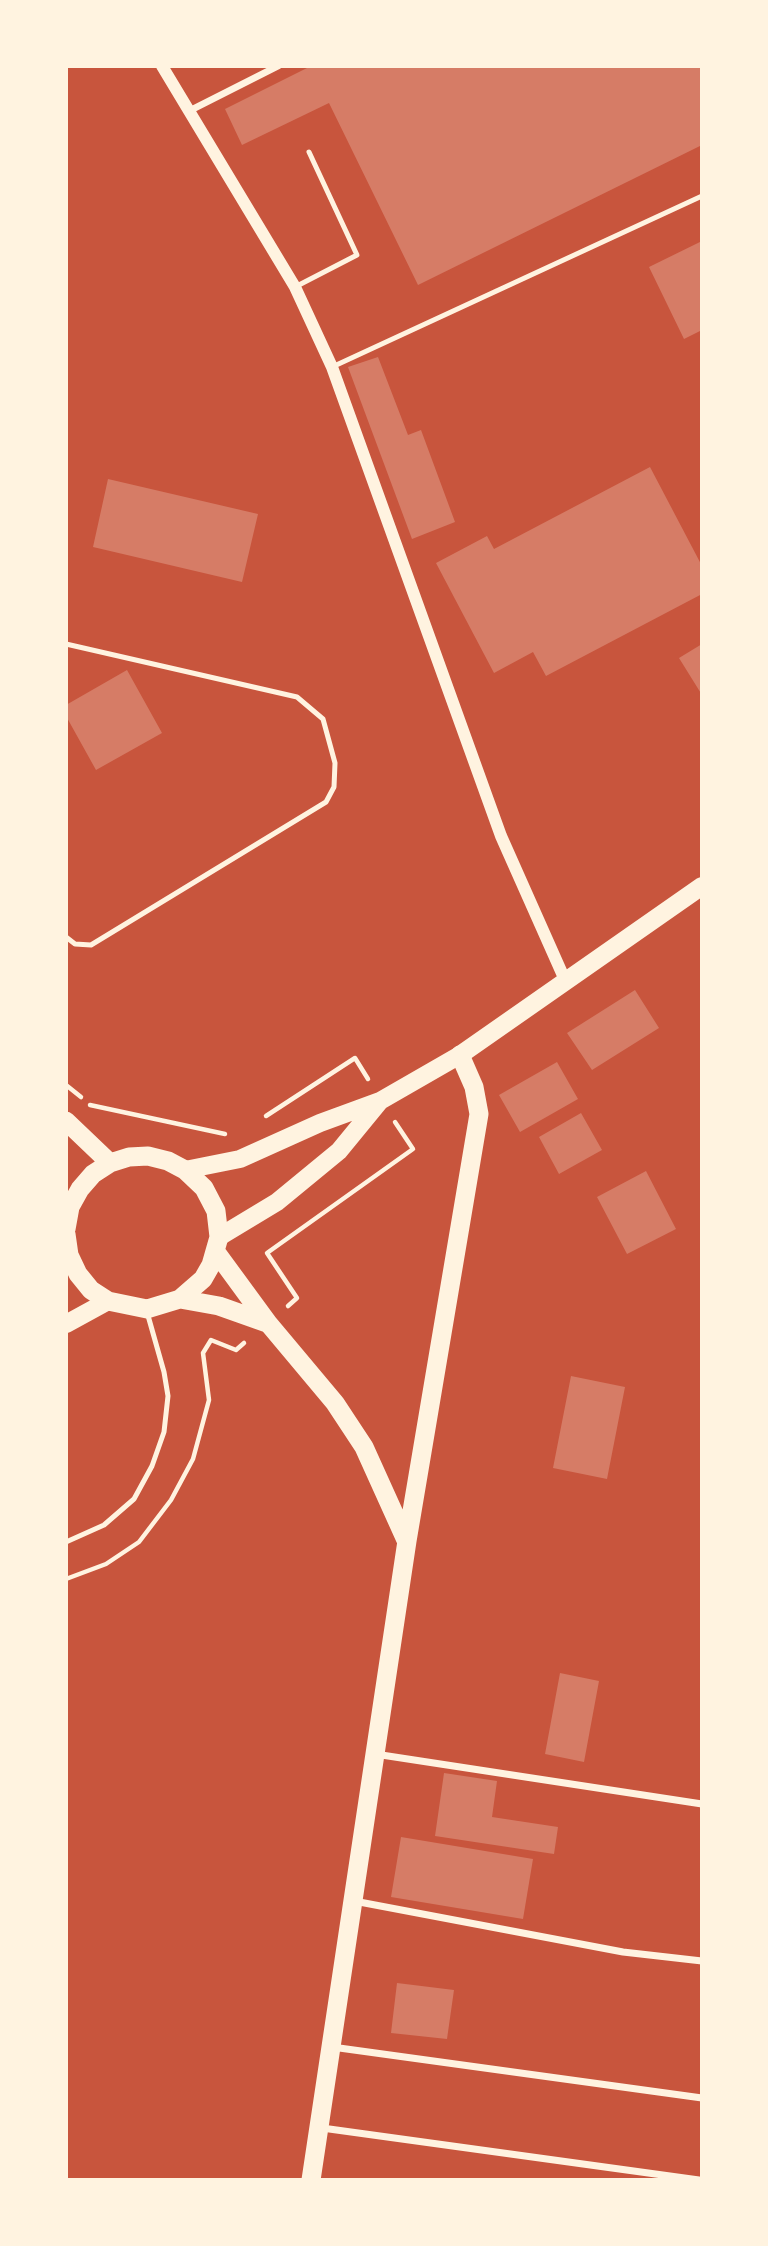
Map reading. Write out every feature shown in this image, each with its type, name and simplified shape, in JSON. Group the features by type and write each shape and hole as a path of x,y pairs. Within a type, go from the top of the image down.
{"highway":[{"path":"312,2179 407,1541 479,1114 474,1087 460,1055"},
{"path":"66,1121 110,1163"},
{"path":"129,1157 168,1161 185,1170 204,1188 216,1211 217,1245 203,1279 180,1299 147,1309 107,1301 91,1290 68,1257 68,1204 93,1174 110,1163 129,1157"},
{"path":"217,1245 268,1323 335,1404 364,1447 407,1541"},
{"path":"180,1299 219,1306 268,1323"}],"main road":[{"path":"185,1170 240,1159 320,1123 380,1101 460,1055 702,886"},
{"path":"217,1245 277,1202 339,1151 380,1101"},
{"path":"66,1324 107,1301"}],"street":[{"path":"162,66 295,286 332,367 501,835 565,980"},
{"path":"191,110 278,66"},
{"path":"374,1754 702,1804"},
{"path":"353,1901 622,1952 702,1961"},
{"path":"331,2047 702,2098"},
{"path":"319,2127 699,2179"}],"lane":[{"path":"295,286 357,255 309,152"},
{"path":"332,367 702,196"},
{"path":"66,643 297,697 323,719 335,763 334,787 326,802 91,945 75,944 66,937"},
{"path":"66,1542 104,1525 134,1499 152,1466 164,1432 167,1396 164,1371 147,1309"}],"building":[{"path":"311,66 702,66 702,145 418,285 329,103 242,145 225,109"},
{"path":"702,241 702,330 684,339 649,267"},
{"path":"378,357 408,435 421,430 455,522 412,539 348,367"},
{"path":"650,467 702,566 702,594 546,676 533,652 494,673 436,563 487,536 494,549"},
{"path":"108,479 258,514 242,582 93,547"},
{"path":"702,644 702,695 679,658"},
{"path":"127,670 162,733 96,770 66,716 66,705"},
{"path":"635,990 659,1028 592,1070 567,1033"},
{"path":"557,1062 578,1099 520,1132 499,1095"},
{"path":"581,1113 602,1150 559,1174 539,1137"},
{"path":"646,1171 676,1229 627,1254 597,1197"},
{"path":"571,1376 625,1387 607,1479 553,1468"},
{"path":"560,1673 599,1681 584,1762 545,1754"},
{"path":"444,1773 497,1781 492,1817 558,1827 554,1854 435,1836"},
{"path":"401,1837 533,1859 523,1919 391,1897"},
{"path":"397,1983 454,1990 447,2039 391,2033"}]}
